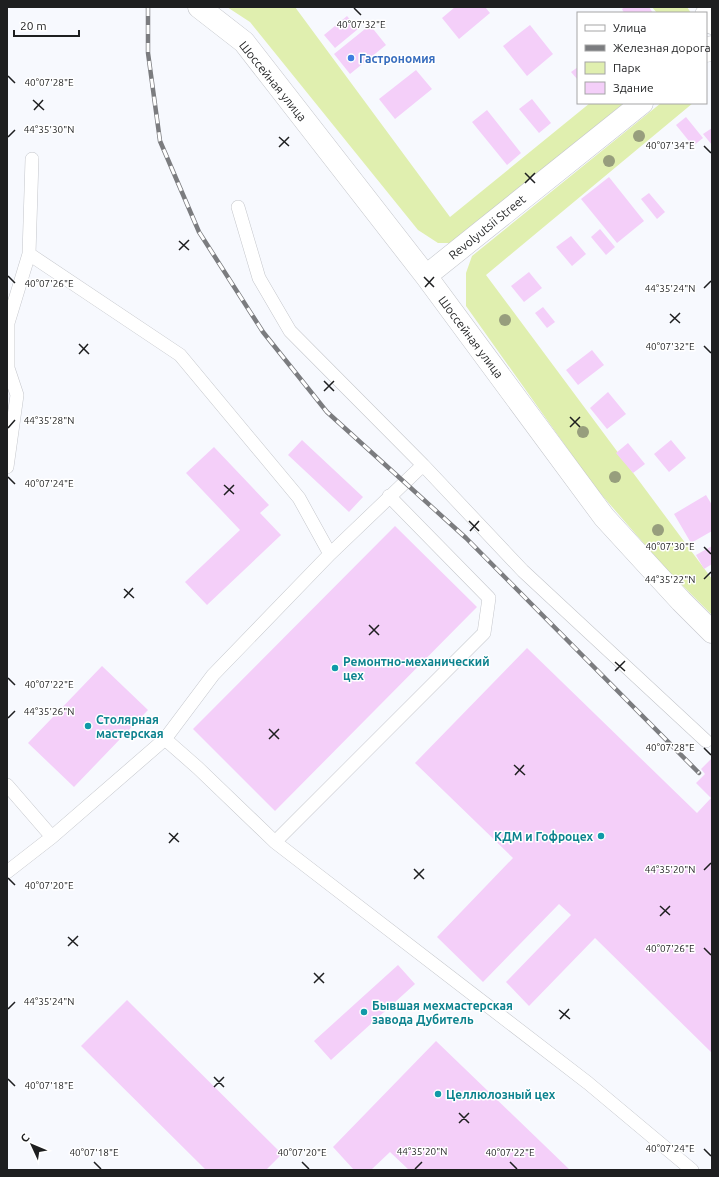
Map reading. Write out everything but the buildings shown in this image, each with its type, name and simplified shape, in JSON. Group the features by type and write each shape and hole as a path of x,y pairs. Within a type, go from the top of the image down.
{"street":[{"name":"Шоссейная улица","path":"199,7 244,42 426,276 604,517 681,602 712,632"},
{"name":"Revolyutsii Street","path":"426,276 641,104"}],"lane":[{"path":"7,467 16,395 8,368 8,323 29,254 32,159"},
{"path":"238,207 259,278 290,331 423,465 523,572 706,741"},
{"path":"29,254 180,355 299,498 330,554"},
{"path":"7,872 52,837 165,739 213,675 330,554 423,465"},
{"path":"275,842 484,633 489,598 389,496"},
{"path":"165,739 198,768 275,842 588,1083 692,1170"},
{"path":"7,785 52,837"}],"green space":[{"path":"227,7 295,7 450,217 589,104 623,104 452,243 438,243 418,230 250,22"},
{"path":"652,7 687,7 690,12 656,12"},
{"path":"660,104 692,104 486,275 712,579 712,615 666,569 594,486 466,306 466,273 472,256"}],"railway":[{"path":"148,7 148,53 160,141 199,232 263,332 327,412 466,538 699,773"}],"place":[{"name":"Гастрономия","path":"351,58"},
{"name":"Ремонтно-механический цех","path":"335,668"},
{"name":"Столярная мастерская","path":"88,726"},
{"name":"КДМ и Гофроцех","path":"601,836"},
{"name":"Бывшая мехмастерская завода Дубитель","path":"364,1012"},
{"name":"Целлюлозный цех","path":"438,1094"}]}
